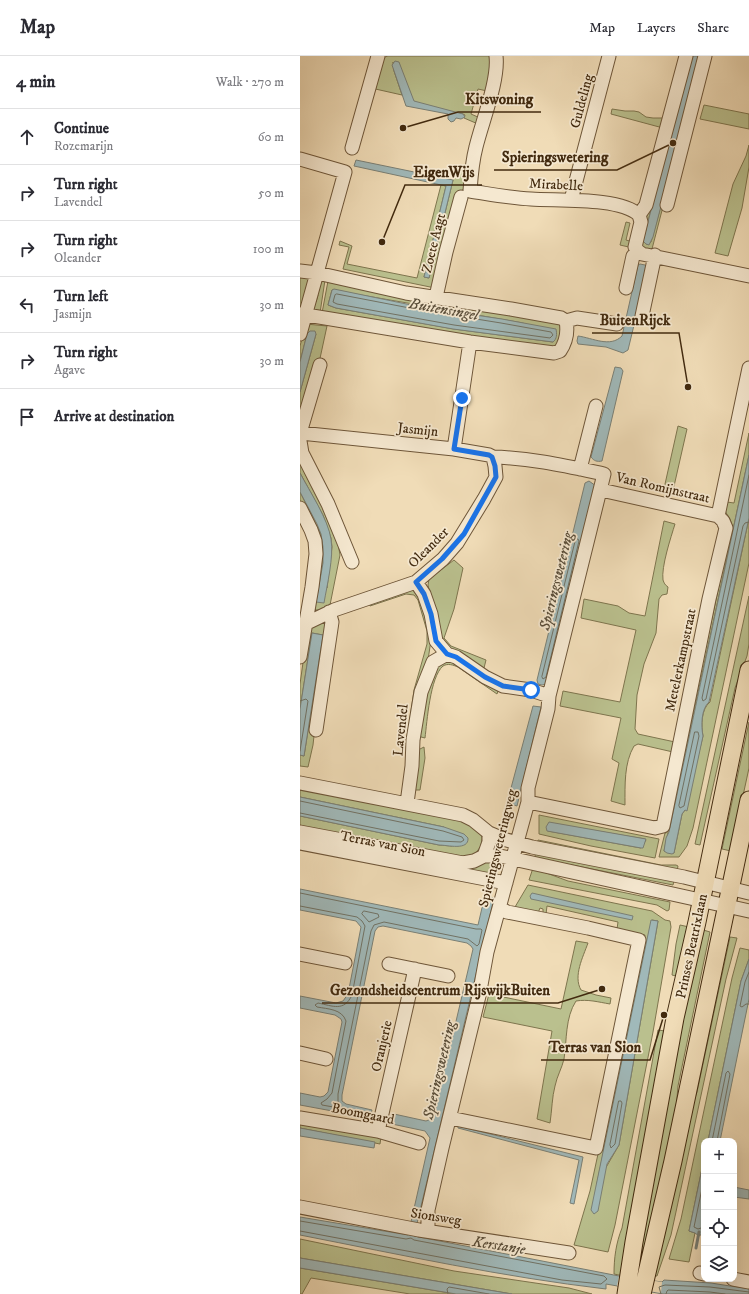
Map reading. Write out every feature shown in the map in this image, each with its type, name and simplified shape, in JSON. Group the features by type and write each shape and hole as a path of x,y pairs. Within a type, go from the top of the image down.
{"main road":[{"name":"Prinses Beatrixlaan","path":"635,1287 634,1242 676,1018 702,902 749,670"},
{"name":"Prinses Beatrixlaan","path":"635,1287 674,1154 749,800"}],"street":[{"path":"352,148 378,56"},
{"name":"Zoete Aagt","path":"436,297 446,252 466,194 476,147 492,86 496,66 496,56"},
{"name":"Guldeling","path":"571,200 609,56"},
{"path":"686,56 646,205 640,215 641,222 636,247 642,254 655,255 749,276"},
{"path":"667,205 705,56"},
{"path":"300,159 345,172 318,273 303,315 300,334"},
{"name":"Mirabelle","path":"466,194 513,198 571,200 607,204 628,208 640,215"},
{"path":"626,288 633,256 638,251"},
{"path":"642,316 655,255"},
{"path":"300,271 318,273 406,293 561,318 566,321 568,327 564,345 560,351 554,353 470,342 303,315"},
{"path":"566,321 577,318 617,324"},
{"path":"454,449 470,342"},
{"name":"Jasmijn","path":"320,365 300,433 454,449 489,455 492,457 556,463 604,474"},
{"path":"718,516 749,368"},
{"path":"580,469 596,406"},
{"path":"300,441 302,453 328,504 352,562"},
{"path":"492,457 496,477"},
{"name":"Oleander","path":"303,626 329,612 363,599 416,582 442,559 457,543 496,477 511,458"},
{"name":"Spieringsweteringweg","path":"418,1229 428,1210 480,996 487,952 528,802 528,788 548,709 549,696 604,474"},
{"name":"Van Romijnstraat","path":"601,490 718,516"},
{"path":"300,508 315,541 316,554 312,587 303,626 300,657"},
{"name":"Metelerkampstraat","path":"528,802 655,828 663,826 709,599 726,528 723,521 718,516"},
{"name":"Lavendel","path":"416,582 424,594 431,614 436,640 447,654"},
{"path":"316,730 332,622 329,612"},
{"name":"Lavendel","path":"407,803 421,692 433,662 431,655 436,640"},
{"path":"433,662 447,654 456,657 485,677 503,686 531,690 549,696"},
{"path":"300,783 463,815 473,820 489,833 517,843 684,877 749,893"},
{"name":"Terras van Sion","path":"300,832 463,863 474,862 484,856 500,856 749,912"},
{"path":"484,856 489,842 489,833"},
{"name":"Terras van Sion","path":"300,843 506,883"},
{"path":"450,1118 596,1148 639,940 507,912 500,908"},
{"path":"300,954 345,963"},
{"path":"389,964 448,976"},
{"name":"Oranjerie","path":"378,1131 415,969"},
{"path":"300,1053 326,1059"},
{"name":"Boomgaard","path":"300,1118 378,1131 419,1143"},
{"name":"Sionsweg","path":"300,1207 504,1244 568,1252"},
{"path":"737,1280 749,1282"}],"green space":[{"path":"388,56 493,56 487,91 478,89 471,114 480,118 478,124 464,118 465,115 463,114 408,104 393,62 394,71 402,95 371,88 379,59"},
{"path":"690,56 643,241 646,244 651,242 702,56 652,249 649,251 642,248 640,241"},
{"path":"704,105 749,114 749,129 700,119"},
{"path":"612,109 639,112 646,117 666,118 663,128 611,114"},
{"path":"749,145 749,167 742,208 728,256 715,253 733,184 746,156"},
{"path":"456,168 465,173 467,176 465,188 461,191 435,288 343,269 349,247 339,245 340,241 352,246 347,264 417,278 441,185 446,186 424,277 429,278"},
{"path":"626,222 630,223 626,240 633,242 633,248 620,245"},
{"path":"300,274 305,274 309,280 304,304 300,308"},
{"path":"325,280 320,313 313,309 312,302 316,302 318,295 314,294 318,284"},
{"path":"328,281 555,322 561,326 560,344 553,349 322,313","holes":["332,290 523,323 555,340 553,342 454,329 336,308 328,305"]},
{"path":"306,324 327,326 319,363 300,422 300,392 316,334 307,334 300,362 300,346"},
{"path":"678,426 687,429 672,495 663,493"},
{"path":"749,433 749,455 664,851 674,853 682,814 685,810 703,736 703,713 710,702 749,518 749,563 693,828 687,846 679,857 659,857 666,833 732,525 725,511 727,502 734,503"},
{"path":"300,454 335,526 340,555 330,605 325,610 316,610 313,607 318,554 300,503 300,492 321,534 323,563 327,588 332,547 331,538 323,515 300,473"},
{"path":"664,521 675,524 663,568 663,580 668,587 667,594 662,595 659,599 656,633 644,664 637,695 635,729 638,734 675,742 673,752 638,744 634,746 628,760 625,782 625,805 611,801 619,763 612,759 621,718 560,706 563,691 620,702 636,630 581,618 584,599 618,606 629,613 645,616"},
{"path":"454,560 463,568 454,609 444,638 451,646 486,660 484,668 480,669 440,641 428,585 429,579"},
{"path":"408,589 421,595 431,640 428,660 411,731 408,732 414,690 427,644 427,631 418,600 414,595 406,594 370,606 368,601"},
{"path":"749,596 749,644 747,656 735,688 700,845 695,844"},
{"path":"327,619 313,745 308,767 300,766 300,755 304,756 323,635 312,633 300,709 300,684 307,634 313,626"},
{"path":"448,658 463,665 498,691 497,694 458,667 449,664 443,666 432,689 425,738 421,737 419,734 432,669"},
{"path":"749,722 749,768 731,851 722,849"},
{"path":"424,747 425,758 420,790 414,790 418,750"},
{"path":"300,785 463,820 480,832 482,838 481,846 475,854 461,860 300,829 300,816 439,845 452,846 444,827 300,797"},
{"path":"539,815 659,839 655,858 591,846 539,834","holes":["549,823 646,840 641,848 548,831"]},
{"path":"538,840 661,865 676,865 678,866 677,871 537,846"},
{"path":"536,852 674,881 673,885 572,865 534,860"},
{"path":"494,860 490,876 447,865 482,863"},
{"path":"533,868 568,881 670,902 669,910 667,911 657,905 529,880"},
{"path":"528,885 652,911 665,920 670,921 671,927 653,1032 615,1225 608,1252 574,1245 590,1191 598,1154 600,1153 645,935 617,929 618,922 547,906 546,914 543,914 543,909 540,908 538,913 515,907","holes":["652,920 658,921 619,1145 597,1183"]},
{"path":"680,925 689,927 676,976 672,975"},
{"path":"700,929 710,932 678,1086 675,1121 638,1294 631,1294"},
{"path":"730,937 737,938 726,979 671,1235 657,1276 652,1276 686,1123 697,1092"},
{"path":"576,941 588,943 581,960 578,973 581,990 611,998 610,1004 585,1000 576,1001 572,1008 568,1022 564,1059 554,1090 550,1123 537,1119 552,1031 483,1017 489,994 561,1009"},
{"path":"740,948 749,950 749,959 741,981 709,1138 701,1138 701,1173 689,1231 695,1233 689,1262 669,1259 681,1219 732,978"},
{"path":"658,1030 665,1031 623,1276 614,1274 614,1262 618,1239 622,1228"},
{"path":"300,1122 381,1137 380,1144 300,1128"},
{"path":"300,1239 454,1271 569,1288 592,1294 512,1294 300,1258"},
{"path":"300,1268 456,1294 410,1294 311,1278 302,1294 300,1294"}],"water":[{"path":"691,56 700,56 653,237 649,245 643,241"},
{"path":"395,61 399,62 414,101 463,114 465,117 461,119 456,118 451,122 448,119 448,114 406,106 392,65"},
{"path":"356,160 453,180 429,278 424,277 446,186 354,166"},
{"path":"640,264 646,266 643,288 628,350 623,353 606,347 578,344 578,336 607,342 617,340 622,336 638,265"},
{"path":"334,289 421,307 556,329 557,333 553,342 453,329 336,308 328,305 332,290"},
{"path":"310,331 315,331 316,334 300,392 300,362 307,334"},
{"path":"615,367 621,368 623,371 602,461 597,461 591,457"},
{"path":"749,455 749,518 709,702 703,713 703,736 687,811 685,810 682,814 674,853 672,854 664,851 666,838 669,832"},
{"path":"300,473 323,514 331,539 331,562 324,603 316,602 323,563 321,534 300,492"},
{"path":"589,481 596,486 546,684 542,685 538,684 537,680 585,483"},
{"path":"312,633 323,635 304,756 300,755 300,709"},
{"path":"533,706 541,707 517,806 507,803"},
{"path":"300,797 444,827 464,834 468,838 467,842 465,845 461,846 439,845 300,816"},
{"path":"549,822 646,839 643,848 641,848 547,831 546,827"},
{"path":"300,889 478,925 485,895 494,898 414,1236 619,1276 662,1282 664,1280 711,1283 749,1289 749,1294 663,1294 606,1284 606,1289 567,1284 453,1265 300,1235 300,1217 408,1235 430,1138 425,1131 392,1124 394,1114 426,1121 431,1119 434,1115 473,949 467,943 383,926 378,927 375,931 342,1095 342,1101 346,1104 372,1110 370,1118 300,1105 300,1093 320,1097 324,1096 328,1092 342,1022 341,1019 335,1015 300,1008 300,996 336,1003 343,1001 348,994 361,927 356,921 300,910"},
{"path":"532,893 633,916 632,920 531,899 530,896"},
{"path":"651,920 658,921 619,1145 607,1164 598,1211 594,1214 591,1210"},
{"path":"749,959 749,999 721,1138 709,1138 741,981"},
{"path":"458,1126 583,1157 574,1204 570,1203 579,1160 458,1128"},
{"path":"300,1128 375,1142 374,1148 300,1136"},
{"path":"701,1173 701,1235 699,1236 689,1231"},
{"path":"737,1188 749,1190 749,1199 737,1197"},
{"path":"300,1258 512,1294 456,1294 300,1268"}],"pier":[{"path":"619,1276 662,1282 661,1293 617,1286"}],"waterway":[{"path":"696,1248 699,1232"}],"place":[{"name":"Kitswoning","path":"403,128"},
{"name":"Spieringswetering","path":"673,143"},
{"name":"EigenWijs","path":"382,242"},
{"name":"BuitenRijck","path":"688,387"},
{"name":"Gezondsheidscentrum RijswijkBuiten","path":"602,989"},
{"name":"Terras van Sion","path":"664,1015"}],"route":[{"path":"462,398 454,449 489,455 492,457 496,477 464,534 442,559 416,582 424,594 431,614 436,641 447,654 456,657 485,677 503,686 531,690"}],"water label":[{"name":"Buitensingel","path":"444,309"},
{"name":"Kerstanje","path":"499,1245"}]}
